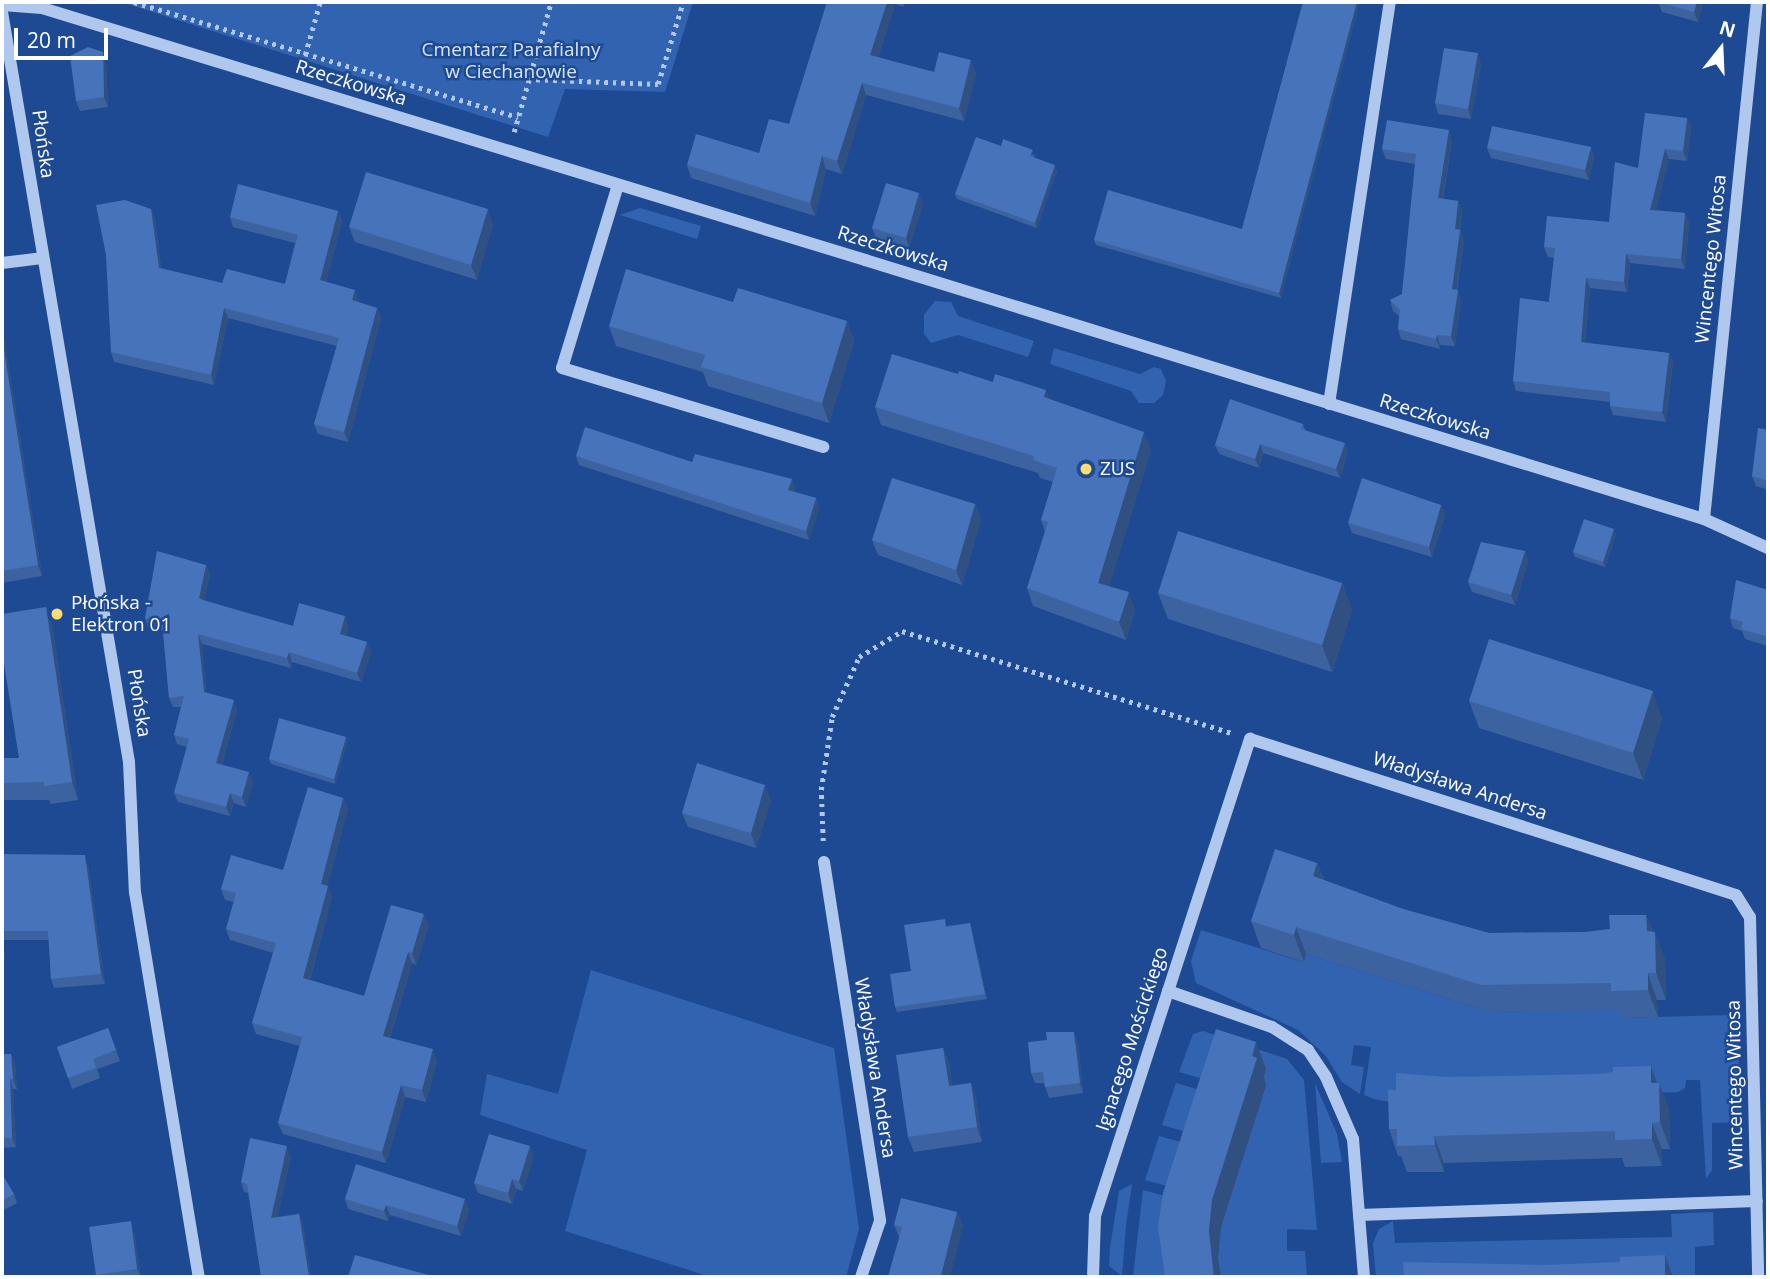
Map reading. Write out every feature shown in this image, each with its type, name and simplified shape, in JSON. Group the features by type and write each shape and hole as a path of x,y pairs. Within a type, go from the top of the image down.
{"street":[{"path":"1329,404 1390,2"},
{"name":"Wincentego Witosa","path":"1704,519 1757,2"},
{"name":"Rzeczkowska","path":"2,5 42,8 618,185 1704,519 1768,548"},
{"name":"Płońska","path":"2,12 40,258 121,708 129,762 135,892 199,1277"},
{"path":"618,185 562,368 823,447"},
{"path":"2,263 40,258"},
{"name":"Ignacego Mościckiego","path":"1093,1277 1095,1216 1250,739"},
{"name":"Władysława Andersa","path":"1250,739 1735,895"},
{"name":"Władysława Andersa","path":"824,862 880,1221 861,1277"},
{"name":"Wincentego Witosa","path":"1735,895 1750,917 1758,1277"},
{"path":"1168,991 1272,1027 1308,1050 1326,1077 1353,1139 1364,1277"},
{"path":"1359,1214 1757,1201"}],"path":[{"path":"134,2 519,117"},
{"path":"305,55 320,2"},
{"path":"514,133 551,2"},
{"path":"528,79 658,83 683,2"},
{"path":"824,862 821,790 832,716 859,657 902,631 1250,739"}],"green space":[{"name":"Cmentarz Parafialny w Ciechanowie","path":"121,2 693,2 665,92 565,89 548,137"},
{"path":"640,208 701,226 697,239 620,215"},
{"path":"935,301 951,302 958,316 1034,341 1028,357 958,335 931,343 924,334 924,315"},
{"path":"1054,348 1140,374 1154,367 1161,369 1166,381 1163,395 1154,403 1139,403 1131,391 1050,364"},
{"path":"1201,930 1303,962 1306,954 1491,1012 1621,1009 1621,1018 1728,1015 1738,1027 1740,1122 1712,1123 1712,1170 1706,1179 1700,1080 1686,1080 1685,1088 1678,1092 1389,1102 1374,1099 1364,1095 1371,1047 1354,1045 1351,1065 1364,1067 1360,1094 1342,1082 1326,1056 1298,1030 1196,983 1191,961"},
{"path":"591,970 834,1048 859,1229 846,1277 711,1277 565,1231 587,1150 480,1115 487,1074 558,1094"},
{"path":"1203,1031 1287,1059 1304,1080 1317,1230 1287,1229 1287,1251 1305,1251 1307,1277 1221,1277 1217,1258 1221,1226 1266,1085 1217,1083 1179,1072 1193,1034"},
{"path":"1176,1083 1213,1094 1200,1136 1162,1125"},
{"path":"1315,1083 1337,1134 1342,1162 1321,1163"},
{"path":"1159,1136 1196,1146 1182,1190 1145,1180"},
{"path":"1132,1184 1122,1276 1109,1266 1110,1248 1119,1191"},
{"path":"1143,1190 1179,1200 1171,1276 1133,1277"},
{"path":"1713,1212 1714,1245 1695,1247 1695,1277 1376,1277 1373,1243 1379,1229 1393,1221 1395,1243 1672,1237 1671,1214"}],"building":[{"path":"827,2 887,2 870,55 934,72 939,52 971,60 959,108 862,83 837,161 822,156 810,203 687,165 696,134 759,153 769,119 789,124"},
{"path":"1303,2 1357,2 1279,293 1094,240 1108,190 1242,229"},
{"path":"1659,2 1697,2 1694,12"},
{"path":"88,47 103,52 104,97 76,101 70,56"},
{"path":"1444,48 1478,53 1468,109 1435,103"},
{"path":"1645,113 1687,118 1683,151 1665,149 1650,210 1685,213 1681,259 1626,254 1624,282 1586,278 1581,342 1669,353 1662,412 1610,406 1610,392 1513,381 1520,298 1549,302 1555,248 1544,247 1547,216 1609,222 1615,162 1638,168"},
{"path":"1387,120 1449,130 1438,198 1458,201 1455,229 1460,230 1452,289 1458,290 1451,336 1437,335 1436,339 1398,329 1400,310 1390,300 1402,294 1416,154 1382,149"},
{"path":"1492,126 1591,147 1585,170 1487,148"},
{"path":"976,137 1001,146 1003,139 1033,150 1030,156 1055,165 1035,223 955,194"},
{"path":"366,172 488,209 471,265 349,227"},
{"path":"886,183 919,193 906,238 872,228"},
{"path":"238,184 338,211 320,280 355,290 352,300 377,308 344,432 314,424 339,338 224,308 211,375 111,352 106,255 96,205 125,200 151,209 159,268 222,283 227,269 285,284 298,235 230,217"},
{"path":"626,269 733,302 738,288 847,321 822,403 701,367 705,355 609,326"},
{"path":"2,338 38,565 2,571"},
{"name":"ZUS","path":"892,354 993,382 995,374 1046,390 1044,397 1144,432 1098,583 1129,592 1119,622 1027,588 1048,522 1041,520 1057,468 1033,460 1034,456 875,407"},
{"path":"1230,399 1303,424 1301,429 1345,443 1336,469 1260,444 1255,459 1215,445"},
{"path":"585,427 692,462 695,454 792,479 788,490 816,498 806,531 576,456"},
{"path":"1758,428 1768,430 1768,481 1752,476"},
{"path":"892,478 975,504 956,570 872,540"},
{"path":"1362,478 1441,505 1429,547 1348,523"},
{"path":"1584,519 1614,529 1603,562 1573,552"},
{"path":"1178,531 1342,583 1322,645 1158,593"},
{"path":"1481,542 1525,551 1511,595 1468,582"},
{"path":"157,551 206,565 199,598 205,601 293,626 299,603 345,616 340,634 367,642 357,673 289,652 287,658 198,634 204,692 234,700 216,763 249,772 242,797 230,793 226,807 174,793 189,739 174,735 184,696 169,698 162,621 145,618"},
{"path":"1736,580 1768,590 1768,637 1741,629 1743,622 1730,618"},
{"path":"46,607 72,782 44,786 44,782 2,783 2,758 19,758 2,651 2,614"},
{"path":"1489,639 1653,691 1633,753 1469,701"},
{"path":"279,718 346,737 334,779 269,759"},
{"path":"697,763 765,785 751,833 682,813"},
{"path":"308,787 343,798 321,884 328,886 303,978 364,996 391,905 424,914 412,953 408,952 383,1036 433,1049 422,1090 401,1085 382,1152 278,1123 302,1037 252,1023 276,943 226,929 236,893 221,889 231,855 283,870"},
{"path":"1275,849 1317,863 1313,876 1403,909 1489,933 1586,932 1610,929 1609,915 1646,915 1647,931 1655,932 1656,973 1648,973 1648,990 1611,991 1611,983 1481,985 1296,927 1294,935 1251,921"},
{"path":"2,854 85,855 101,974 51,979 48,931 2,931"},
{"path":"945,919 946,927 970,923 985,994 895,1007 890,974 911,971 904,925"},
{"path":"108,1028 116,1050 93,1059 96,1068 68,1078 57,1047"},
{"path":"1216,1029 1256,1042 1252,1056 1257,1058 1212,1200 1209,1231 1214,1277 1165,1277 1158,1227 1163,1193"},
{"path":"1046,1032 1074,1032 1080,1083 1045,1087 1043,1072 1031,1073 1028,1042 1047,1040"},
{"path":"943,1048 949,1086 971,1083 977,1127 908,1137 896,1055"},
{"path":"2,1054 11,1054 12,1138 2,1138"},
{"path":"1651,1066 1651,1083 1659,1083 1660,1122 1652,1123 1652,1139 1615,1140 1615,1131 1434,1136 1435,1145 1397,1146 1397,1129 1389,1129 1388,1090 1396,1090 1396,1073 1447,1077 1599,1074 1613,1072 1613,1067"},
{"path":"489,1134 530,1146 519,1181 512,1179 508,1193 474,1183"},
{"path":"250,1138 287,1146 271,1218 299,1214 309,1277 261,1277 247,1184 241,1182"},
{"path":"356,1164 465,1199 457,1226 386,1205 384,1211 345,1199"},
{"path":"2,1174 14,1194 2,1201"},
{"path":"901,1198 957,1212 941,1276 944,1277 888,1277 902,1227 894,1225"},
{"path":"131,1221 137,1269 96,1275 89,1227"},
{"path":"355,1255 436,1277 348,1277"},
{"path":"1665,1255 1665,1277 1404,1277 1403,1262 1544,1265 1620,1262 1620,1257"}],"place":[{"name":"ZUS","path":"1086,469"},
{"name":"Płońska - Elektron 01","path":"57,614"}]}
